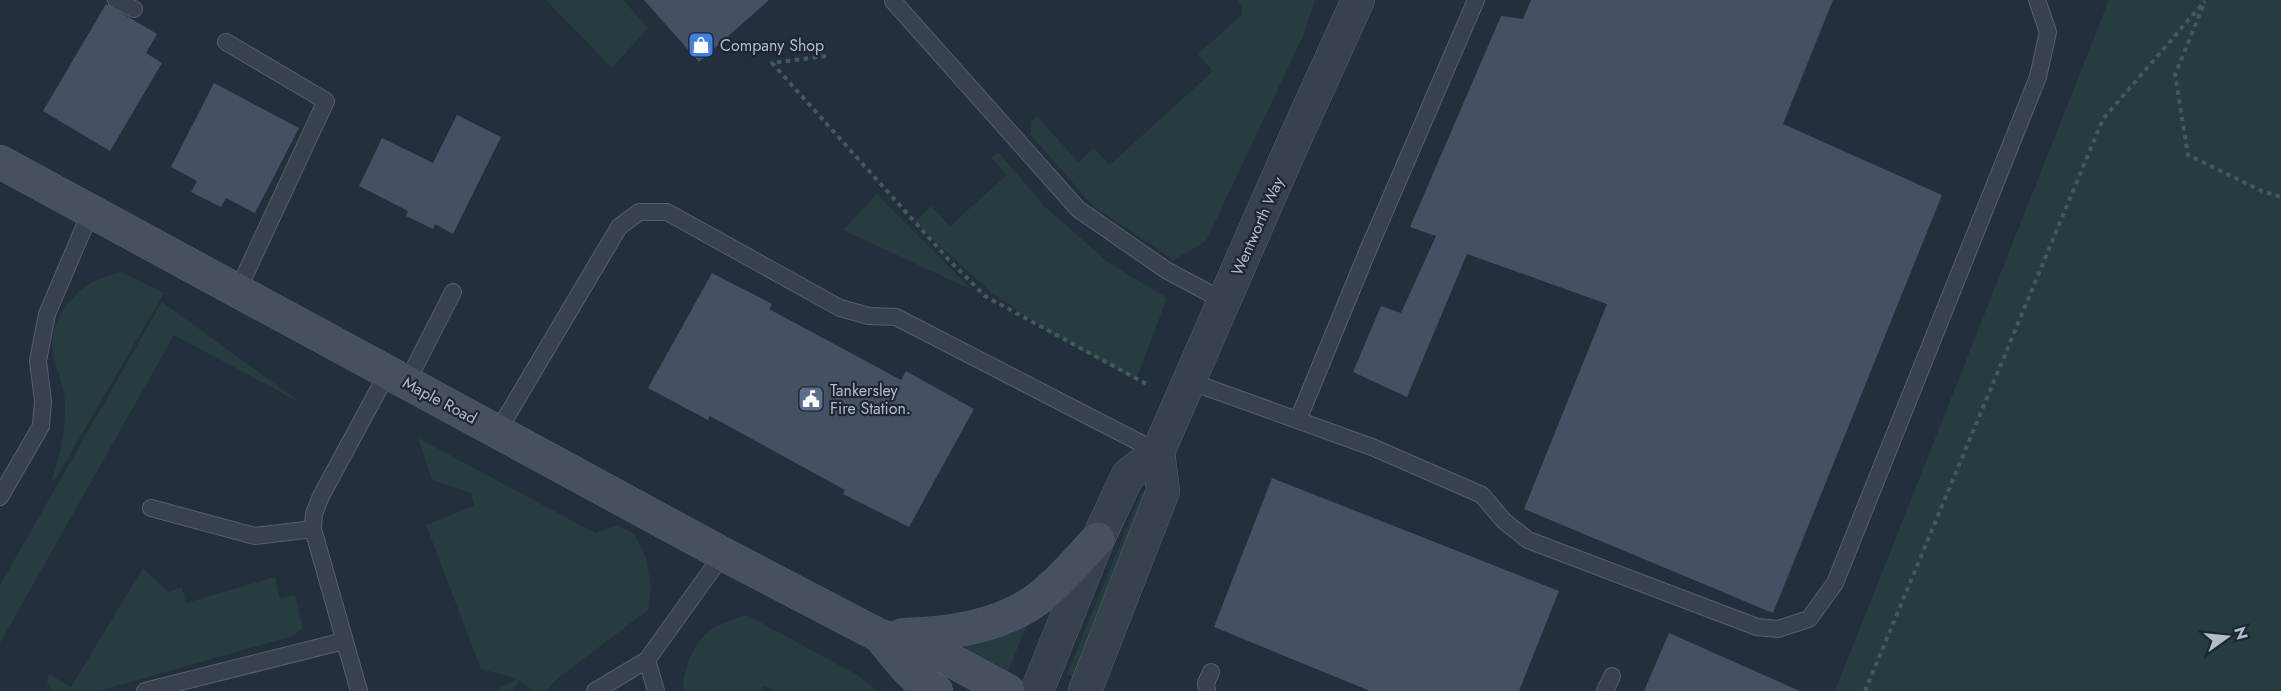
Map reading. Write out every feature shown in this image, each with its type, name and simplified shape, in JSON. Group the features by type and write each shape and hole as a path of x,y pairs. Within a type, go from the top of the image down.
{"street":[{"name":"Wentworth Way","path":"1037,691 1098,539 1128,475 1158,452 1358,0"},
{"name":"Maple Road","path":"0,162 723,554 880,636 926,647 1008,691"},
{"path":"1084,691 1163,491 1158,452"},
{"path":"880,636 968,629 1005,617 1037,599 1061,579 1098,539"},
{"name":"Maple Road","path":"880,636 909,672 929,689"}],"lane":[{"path":"116,0 134,9"},
{"path":"1298,420 1476,0"},
{"path":"1184,393 1298,420 1372,447 1482,495 1504,521 1528,540 1757,627 1778,629 1809,619 1835,583 2038,77 2048,32 2037,0"},
{"path":"893,1 1078,209 1166,270 1224,301"},
{"path":"226,42 326,102 237,292"},
{"path":"0,497 41,426 43,401 38,361 47,314 91,211"},
{"path":"498,431 618,227 639,212 667,213 840,308 869,316 896,317 1158,452"},
{"path":"359,691 313,529 315,514 321,496 453,292"},
{"path":"151,508 255,536 313,529"},
{"path":"595,691 646,660 723,554"},
{"path":"145,691 344,642"},
{"path":"646,660 656,691"},
{"path":"1208,691 1206,683 1211,672"}],"path":[{"path":"2206,1 2175,75 2188,155 2262,191 2281,196"},
{"path":"1865,691 2103,119 2206,1"},
{"path":"825,56 772,63 949,260 985,296 1107,362 1184,393"}],"green space":[{"path":"546,0 623,0 648,28 612,68"},
{"path":"1238,0 1315,0 1303,36 1206,241 1174,260 1093,206 1031,135 1031,122 1037,116 1078,162 1094,148 1110,165 1213,71 1198,54 1242,15"},
{"path":"2109,0 2281,0 2281,691 1835,691"},
{"path":"998,152 1045,207 1109,263 1167,298 1136,380 1048,332 990,291 914,222 931,206 950,226 1007,175 991,158"},
{"path":"877,194 972,290 843,230"},
{"path":"121,272 164,293 55,480 52,479 62,441 65,402 53,352 54,330 64,309 80,291 99,279"},
{"path":"162,302 301,403 174,335 0,643 0,585"},
{"path":"418,438 595,533 617,525 635,535 646,557 651,587 648,610 558,678 546,691 533,691 519,680 513,691 494,691 518,679 481,669 426,525 474,506 471,493 432,480"},
{"path":"1150,485 1076,679 1067,674 1140,496"},
{"path":"143,568 168,592 182,587 186,603 275,577 280,598 295,595 303,628 293,636 98,691 51,691 47,682 49,674 71,687"},
{"path":"747,615 857,675 878,691 775,691 764,686 761,691 684,691 688,663 698,643 710,630"},
{"path":"1029,620 1007,674 952,645"}],"building":[{"name":"Company Shop","path":"644,0 769,0 699,62"},
{"path":"1531,0 1833,0 1783,124 1942,195 1773,613 1524,509 1607,304 1467,254 1407,397 1353,372 1381,306 1401,313 1436,236 1410,227 1501,16 1523,19"},
{"path":"106,4 157,34 146,53 162,63 110,151 43,111"},
{"path":"214,83 299,128 255,213 226,198 221,207 191,192 197,181 171,167"},
{"path":"457,115 501,137 453,234 435,224 433,229 406,216 408,211 359,186 382,138 433,163"},
{"name":"Tankersley Fire Station.","path":"712,273 772,304 769,309 901,380 906,371 974,409 909,527 843,494 845,490 710,416 708,420 648,388"},
{"path":"1272,478 1559,591 1519,691 1370,691 1214,627"},
{"path":"1669,633 1800,691 1644,691"}],"place":[{"name":"Company Shop","path":"701,45"},
{"name":"Tankersley Fire Station.","path":"811,399"}]}
